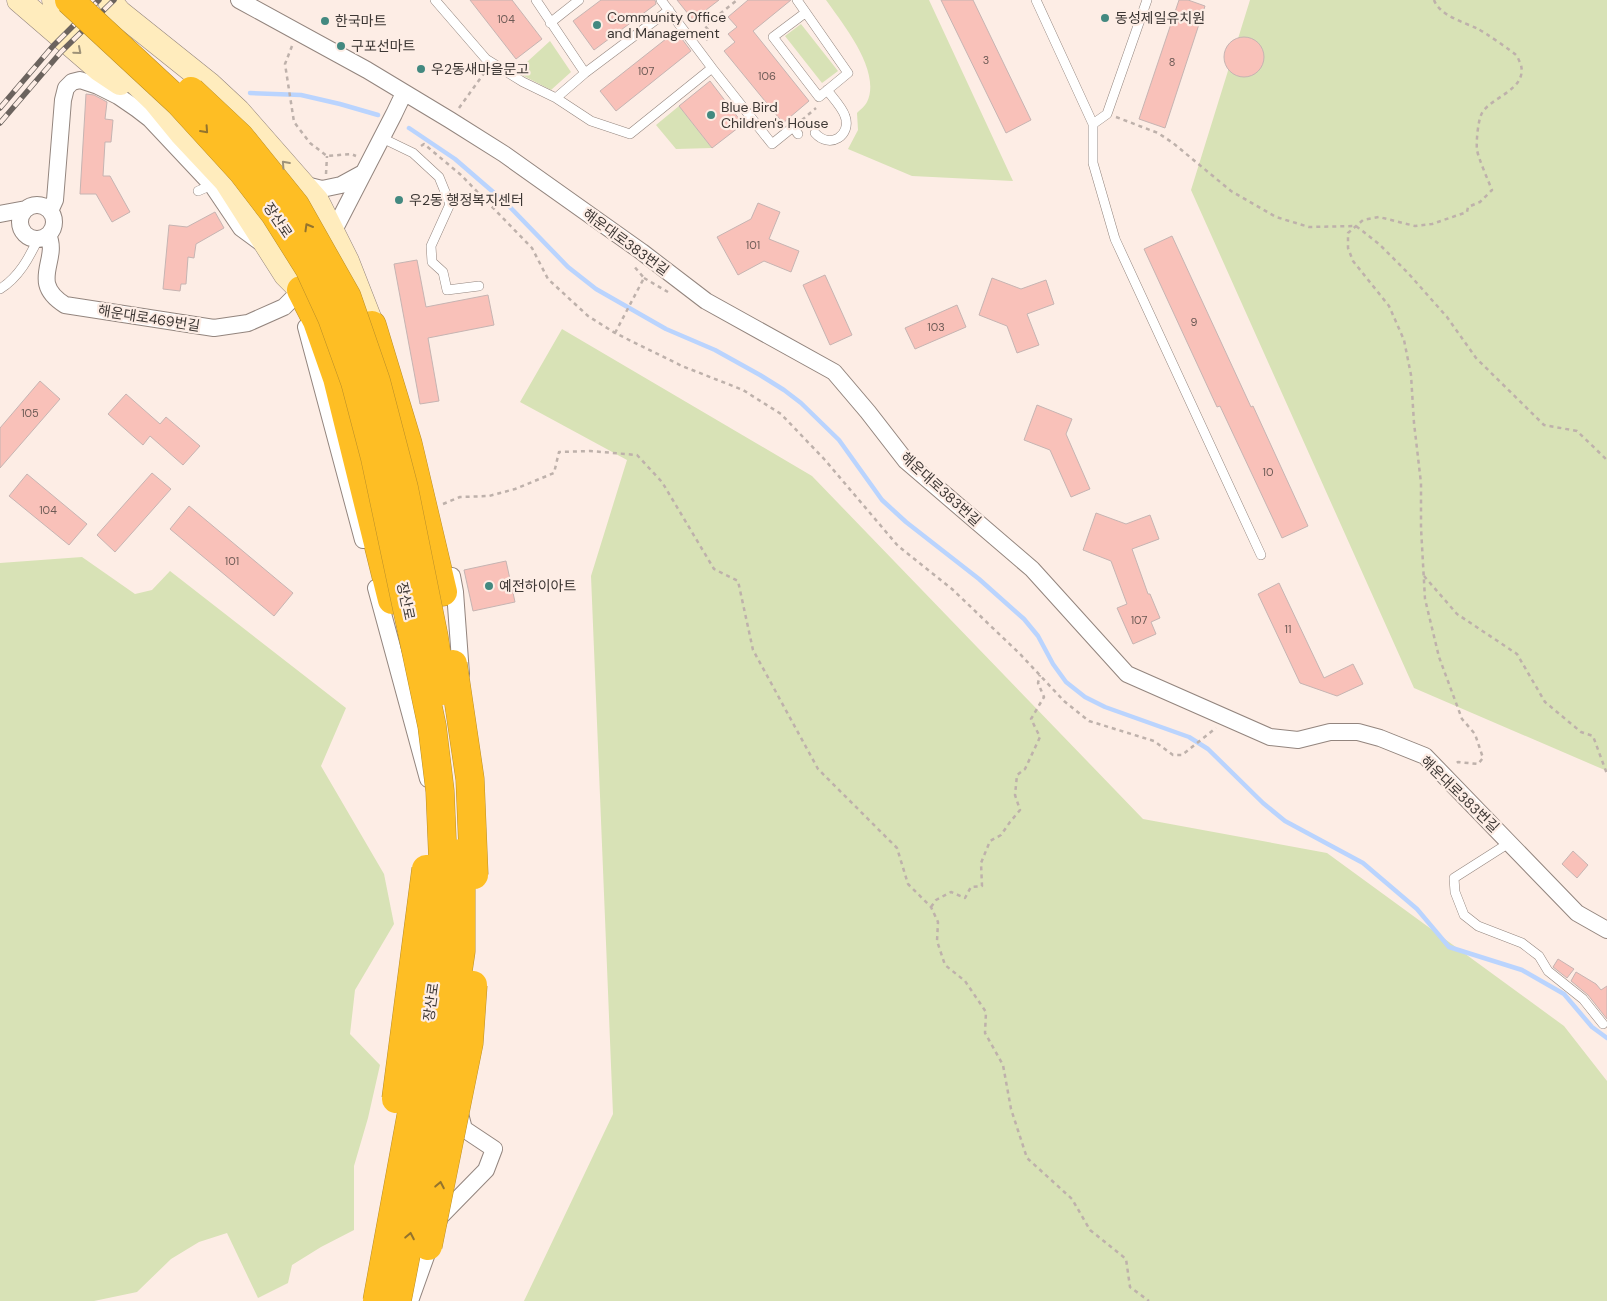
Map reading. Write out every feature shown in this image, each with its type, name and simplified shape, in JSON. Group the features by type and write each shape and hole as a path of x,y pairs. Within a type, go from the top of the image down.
{"highway":[{"name":"장산로","path":"69,0 180,102 242,172 275,214 309,268 332,318 355,382 375,458 432,726 440,791 443,862 440,928 429,1018 377,1301"},
{"name":"장산로","path":"95,0 240,137 296,205 347,296 376,381 404,488 434,637 454,768 461,861 461,951 447,1045 398,1301"},
{"path":"301,290 317,321 337,378 393,603 419,725 428,812 426,878 400,1072 360,1301"},
{"path":"372,325 408,444 443,592 470,779 477,932 469,1043 416,1301"}],"main road":[{"path":"19,0 41,6 99,70 128,89 181,133 226,181 286,275 301,290"},
{"path":"109,0 119,12 209,84 238,111 317,201 347,262 372,325"},
{"path":"124,0 152,40"}],"street":[{"name":"해운대로383번길","path":"239,0 290,27 450,120 504,154 637,248 706,301 834,372 906,461 1032,569 1127,674 1270,737 1298,740 1330,732 1358,732 1380,738 1425,756 1578,912 1607,930"},
{"name":"장산로","path":"63,100 66,88 72,82 80,80 118,96 150,119 205,188 242,228 270,249"},
{"name":"해운대로469번길","path":"63,100 54,200 50,211 53,216 54,226 43,237 51,241 47,279 52,295 65,305 214,328 248,323 284,307 301,290 318,265 332,232 404,92"},
{"path":"302,184 322,189 341,186 365,168"},
{"path":"43,237 27,236 21,227 20,220 26,209 32,205 45,206 50,211"},
{"path":"0,214 26,209"},
{"path":"0,223 21,227"},
{"path":"332,232 364,276 408,396 455,592 464,704 459,802 470,929 463,1009 452,1084 464,1128 494,1149 486,1170 440,1216 410,1301"},
{"path":"301,290 307,328 435,804 429,929 391,1180 368,1301"},
{"path":"435,804 459,802"}],"lane":[{"path":"435,0 486,59 523,82 556,98 591,121 630,134 712,68"},
{"path":"536,0 585,74"},
{"path":"550,23 579,0"},
{"path":"661,0 772,144 796,131"},
{"path":"797,0 848,73 819,97 773,37 805,13"},
{"path":"1036,0 1093,124 1093,163 1115,239 1261,555"},
{"path":"1093,124 1107,114 1147,0"},
{"path":"556,98 669,10"},
{"path":"815,132 827,142 835,141 843,134 846,126 846,116 827,90"},
{"path":"382,138 413,153 439,177 450,204 431,246 432,262 443,272 447,290 479,286"},
{"path":"0,289 8,284 23,267 43,237"},
{"path":"1509,843 1454,878 1455,892 1464,915 1478,926 1528,947 1539,956 1548,971 1583,999 1603,1024"}],"path":[{"path":"697,47 713,35 705,26 737,0"},
{"path":"1434,0 1436,4 1452,17 1480,30 1516,55 1521,65 1522,75 1515,88 1508,91 1482,112 1478,130 1477,151 1492,190 1480,202 1468,207 1467,212 1432,224 1414,226 1380,217 1363,220 1348,233 1348,248 1353,261 1388,306 1404,340 1411,375 1421,483 1423,576 1426,599 1439,657 1462,718 1475,734 1483,758 1478,764 1458,762 1442,774"},
{"path":"450,120 492,63"},
{"path":"285,64 294,122 310,143 327,156 351,154 365,168"},
{"path":"796,131 816,108 812,102 819,97"},
{"path":"1107,114 1158,133 1173,143 1231,191 1276,216 1309,227 1356,226 1379,244 1408,272 1447,317 1476,358 1544,425 1577,431 1607,460"},
{"path":"413,153 424,144 461,175 532,248 548,279 588,316 616,333 682,366 743,390 781,414 825,460 898,546 952,589 1064,701 1089,721 1154,741 1173,755 1182,755 1221,724"},
{"path":"616,333 637,289"},
{"path":"436,508 460,497 489,496 515,489 554,473 559,452 590,451 637,455 662,482 714,569 738,581 753,650 818,769 897,848 908,884 931,907 938,922 937,941 945,965 965,981 986,1012 985,1033 1003,1064 1011,1109 1027,1158 1072,1199 1090,1230 1126,1259 1130,1287 1149,1301"},
{"path":"1423,576 1457,614 1518,654 1545,702 1581,732 1593,736 1607,774"},
{"path":"931,907 936,900 952,892 965,898 971,887 982,886 982,862 990,841 1001,836 1020,810 1015,795 1017,775 1024,768 1040,736 1031,719 1044,697 1038,683 1040,675"}],"green space":[{"path":"826,0 929,0 1013,181 912,176 848,149 858,130 857,113 867,102 870,90 869,76 858,48"},
{"path":"1250,0 1607,0 1607,771 1414,688 1191,190"},
{"path":"801,24 838,71 822,83 785,36"},
{"path":"550,41 571,72 551,90 516,72"},
{"path":"679,106 712,148 676,149 656,125"},
{"path":"562,329 812,476 1143,819 1327,853 1564,1026 1607,1081 1607,1301 524,1301 613,1114 591,576 627,460 520,402"},
{"path":"82,557 135,594 152,590 170,571 346,708 321,766 384,874 394,924 355,990 350,1034 380,1065 368,1118 354,1166 354,1230 292,1265 288,1283 258,1298 227,1233 199,1242 171,1259 137,1292 94,1301 0,1301 0,563"}],"building":[{"path":"470,0 512,0 542,39 516,59"},
{"path":"601,0 655,0 656,4 594,50 573,21"},
{"path":"677,0 719,0 693,20"},
{"path":"748,0 791,0 753,31 809,101 783,123 724,51 735,42 728,34 737,27 728,17"},
{"path":"941,0 973,0 1031,120 1006,133"},
{"path":"1179,0 1188,0 1205,6 1165,128 1139,119"},
{"path":"676,31 691,51 616,111 600,91"},
{"path":"1244,37 1255,40 1261,46 1264,57 1261,68 1255,74 1244,77 1233,74 1227,68 1224,57 1227,46 1233,40"},
{"name":"Blue Bird Children's House","path":"710,81 743,124 712,148 679,106"},
{"path":"86,94 94,95 107,102 105,119 113,120 111,142 105,142 103,176 110,176 130,212 112,222 96,194 80,194"},
{"path":"758,203 780,212 769,239 799,251 791,272 764,261 738,275 717,237 751,219"},
{"path":"215,212 224,228 196,244 194,258 188,257 186,284 181,284 180,291 163,289 169,225 187,227"},
{"path":"1172,236 1308,526 1282,538 1220,406 1217,407 1144,249"},
{"path":"417,260 426,307 488,295 494,325 428,338 439,401 420,404 394,264"},
{"path":"825,275 852,335 830,345 803,285"},
{"path":"992,278 1021,289 1046,280 1054,304 1027,314 1039,345 1017,353 1007,326 979,315"},
{"path":"957,305 966,327 915,349 905,328"},
{"path":"40,381 60,399 0,468 0,428"},
{"path":"126,394 160,424 166,417 200,446 183,465 150,436 143,445 108,414"},
{"path":"1037,405 1072,419 1066,434 1090,489 1071,497 1050,450 1024,440"},
{"path":"152,473 171,489 115,552 97,535"},
{"path":"27,474 87,524 69,545 9,496"},
{"path":"189,506 293,593 274,616 170,529"},
{"path":"1096,513 1126,524 1150,515 1159,539 1132,549 1148,594 1150,594 1160,618 1151,622 1156,634 1133,644 1117,608 1127,604 1111,561 1083,550"},
{"name":"예전하이아트","path":"506,561 515,602 473,611 464,570"},
{"path":"1279,583 1324,678 1353,664 1363,684 1337,696 1300,683 1258,594"},
{"path":"1573,851 1588,865 1577,878 1562,864"},
{"path":"1558,959 1574,969 1567,978 1553,967"},
{"path":"1576,972 1596,984 1601,990 1607,986 1607,1019 1588,995 1571,981"}],"waterway":[{"path":"250,93 301,95 378,115"},
{"path":"409,128 455,159 507,204 568,267 596,289 666,329 715,350 760,375 801,403 839,440 882,500 906,522 979,579 1024,619 1038,636 1053,664 1066,682 1085,697 1105,707 1189,737 1208,749 1263,803 1285,821 1363,863 1417,909 1449,947 1522,970 1564,994 1592,1027 1607,1038"}],"railway":[{"path":"0,108 53,46 99,0"},
{"path":"0,123 61,52 114,0"}],"place":[{"name":"동성제일유치원","path":"1105,18"},
{"name":"한국마트","path":"325,21"},
{"name":"Community Office and Management","path":"597,25"},
{"name":"구포선마트","path":"341,46"},
{"name":"우2동새마을문고","path":"421,69"},
{"name":"Blue Bird Children's House","path":"711,115"},
{"name":"우2동 행정복지센터","path":"399,200"},
{"name":"예전하이아트","path":"489,586"}]}
